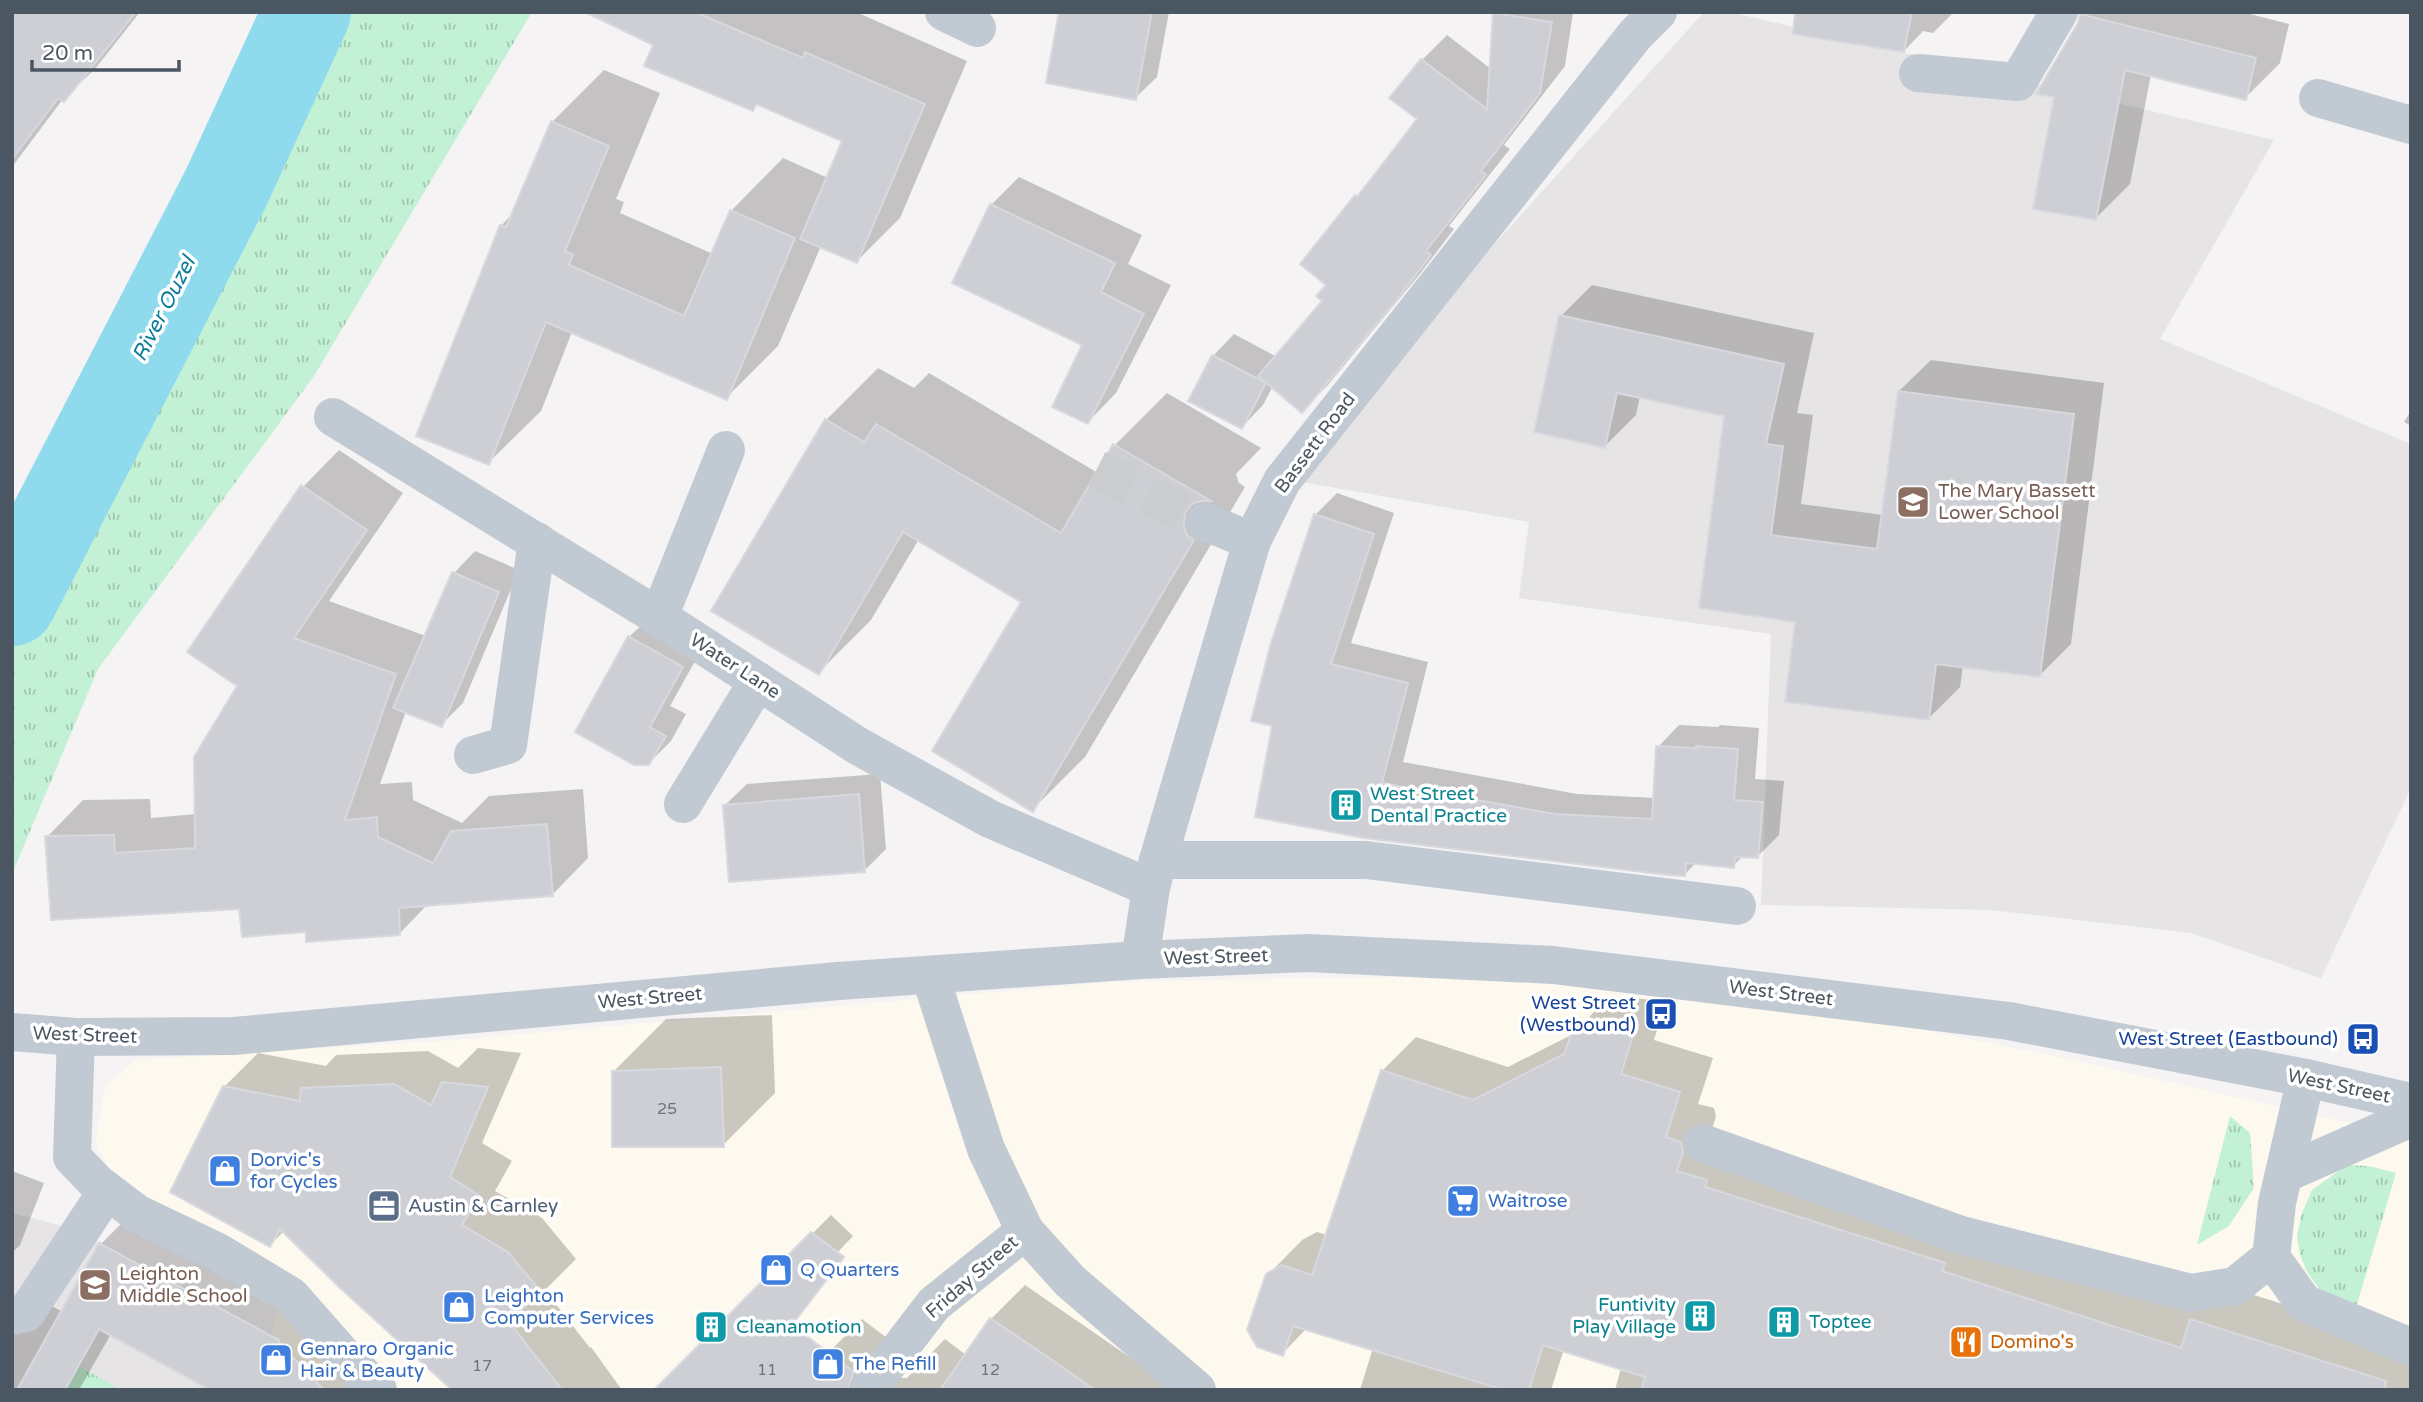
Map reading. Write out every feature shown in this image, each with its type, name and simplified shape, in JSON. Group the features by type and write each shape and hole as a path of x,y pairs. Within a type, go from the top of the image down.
{"street":[{"name":"Bassett Road","path":"1140,960 1154,874 1252,541 1282,481 1635,35 1658,12"},
{"path":"1918,73 2018,82 2059,12"},
{"path":"2318,98 2411,125"},
{"name":"Water Lane","path":"333,417 659,617 858,746 990,819 1154,874"},
{"path":"659,617 726,450"},
{"path":"1205,522 1252,541"},
{"path":"474,755 508,745 537,541"},
{"path":"683,804 758,681"},
{"path":"1154,874 1366,860 1737,906"},
{"name":"West Street","path":"12,1032 76,1037 234,1036 838,981 1140,960 1308,953 1553,965 2009,1021 2411,1101"},
{"path":"930,975 986,1149 1024,1231 1070,1281 1197,1390"},
{"path":"76,1037 72,1157 96,1182 138,1214 218,1252 291,1296 378,1390"},
{"path":"2306,1078 2277,1203 2271,1257 2304,1303 2411,1347"},
{"path":"2284,1174 2411,1118"},
{"path":"1702,1143 1961,1236 2191,1293 2235,1286 2271,1257"},
{"path":"12,1316 26,1313 107,1191"},
{"name":"Friday Street","path":"868,1390 934,1304 1024,1231"}],"shaded area":[{"name":"The Mary Bassett Lower School","path":"1704,12 1730,12 2274,140 2160,339 2411,444 2411,788 2321,978 2191,933 1991,910 1761,905 1771,634 1519,598 1529,522 1302,482 1445,299"},
{"path":"1551,974 1787,1002 2059,1057 2411,1137 2411,1390 237,1390 271,1336 286,1280 112,1178 96,1142 105,1087 135,1060 453,1040 1110,982"},
{"name":"Leighton Middle School","path":"14,1214 84,1233 271,1336 237,1390 12,1390"}],"green space":[{"path":"315,12 532,12 314,376 98,669 12,874 12,616 233,192"},
{"path":"2230,1116 2250,1133 2254,1188 2229,1226 2197,1245"},
{"path":"2347,1165 2369,1166 2396,1173 2355,1311 2323,1295 2307,1272 2300,1255 2297,1235 2302,1213 2312,1190"},
{"path":"79,1366 121,1390 65,1390"}],"building":[{"path":"12,12 136,12 64,102 58,98 12,159"},
{"path":"585,12 695,12 803,58 805,52 925,104 857,263 800,239 842,141 756,104 753,111 644,66 653,45"},
{"path":"1059,12 1152,12 1136,100 1046,83"},
{"path":"1795,12 1912,12 1904,52 1793,34"},
{"path":"1493,13 1552,22 1540,93 1481,171 1486,175 1426,251 1431,255 1302,413 1258,376 1322,301 1316,296 1326,285 1300,264 1355,195 1357,197 1417,119 1389,98 1421,59 1487,109"},
{"path":"2080,14 2256,58 2246,100 2125,70 2096,220 2033,209 2054,97 2036,94 2078,23"},
{"path":"551,121 609,146 565,251 573,254 569,265 684,316 730,210 795,238 727,400 546,322 489,465 416,436 500,225 506,227"},
{"path":"990,204 1115,263 1101,292 1144,314 1088,424 1052,407 1082,345 952,283"},
{"path":"1559,315 1784,364 1766,444 1783,446 1771,535 1877,549 1898,391 2074,414 2040,677 1936,664 1929,720 1785,702 1795,622 1699,608 1724,416 1617,393 1605,448 1534,432"},
{"path":"1212,355 1266,383 1242,429 1188,401"},
{"path":"825,419 864,442 876,424 1061,533 1113,444 1211,501 1192,504 1185,513 1184,526 1187,535 1194,540 1033,812 932,751 1021,602 903,532 819,675 711,611"},
{"path":"301,485 367,530 294,638 396,674 345,820 377,817 378,837 433,863 451,831 547,824 553,896 399,908 400,935 306,942 306,932 242,937 239,909 51,920 45,836 114,835 115,853 195,848 194,757 237,686 187,652"},
{"path":"1314,514 1374,534 1331,664 1408,683 1382,783 1555,814 1652,819 1656,746 1738,749 1734,800 1763,802 1758,858 1735,857 1734,868 1686,863 1685,876 1668,875 1364,838 1255,817 1272,726 1251,721 1270,646"},
{"path":"452,572 499,592 442,727 393,708"},
{"path":"628,636 683,667 650,727 666,736 649,765 634,765 575,732"},
{"path":"859,794 865,872 729,882 723,805"},
{"path":"1573,1029 1633,1035 1621,1074 1680,1092 1666,1137 1681,1142 1683,1152 1677,1171 1707,1180 1705,1187 1945,1263 1942,1271 2181,1348 2190,1319 2386,1381 2385,1390 1641,1390 1645,1377 1543,1345 1529,1390 1504,1390 1293,1326 1283,1356 1257,1347 1247,1330 1266,1274 1282,1265 1312,1275 1381,1070 1473,1100 1564,1054"},
{"path":"721,1067 724,1147 612,1147 612,1071"},
{"path":"442,1082 488,1087 450,1177 480,1196 462,1225 508,1252 543,1294 507,1319 562,1390 452,1390 280,1229 270,1247 170,1192 223,1086 300,1101 301,1088 394,1084 431,1105"},
{"path":"811,1232 844,1257 792,1325 854,1372 847,1390 654,1390"},
{"path":"99,1243 279,1340 324,1390 210,1390 99,1329 65,1390 17,1390"},
{"path":"990,1318 1039,1351 1095,1390 940,1390"}],"waterway":[{"name":"River Ouzel","path":"12,602 226,188 307,12"}],"tunnel":[{"path":"1097,469 1205,522"}],"place":[{"name":"The Mary Bassett Lower School","path":"1913,502"},
{"name":"West Street Dental Practice","path":"1346,805"},
{"name":"West Street (Westbound)","path":"1661,1014"},
{"name":"West Street (Eastbound)","path":"2363,1039"},
{"name":"Dorvic's for Cycles","path":"225,1171"},
{"name":"Waitrose","path":"1463,1201"},
{"name":"Austin & Carnley","path":"384,1206"},
{"name":"Q Quarters","path":"776,1270"},
{"name":"Leighton Middle School","path":"95,1285"},
{"name":"Leighton Computer Services","path":"459,1307"},
{"name":"Funtivity Play Village","path":"1700,1316"},
{"name":"Toptee","path":"1784,1322"},
{"name":"Cleanamotion","path":"711,1327"},
{"name":"Domino's","path":"1966,1342"},
{"name":"Gennaro Organic Hair & Beauty","path":"276,1360"},
{"name":"The Refill","path":"828,1364"}]}
